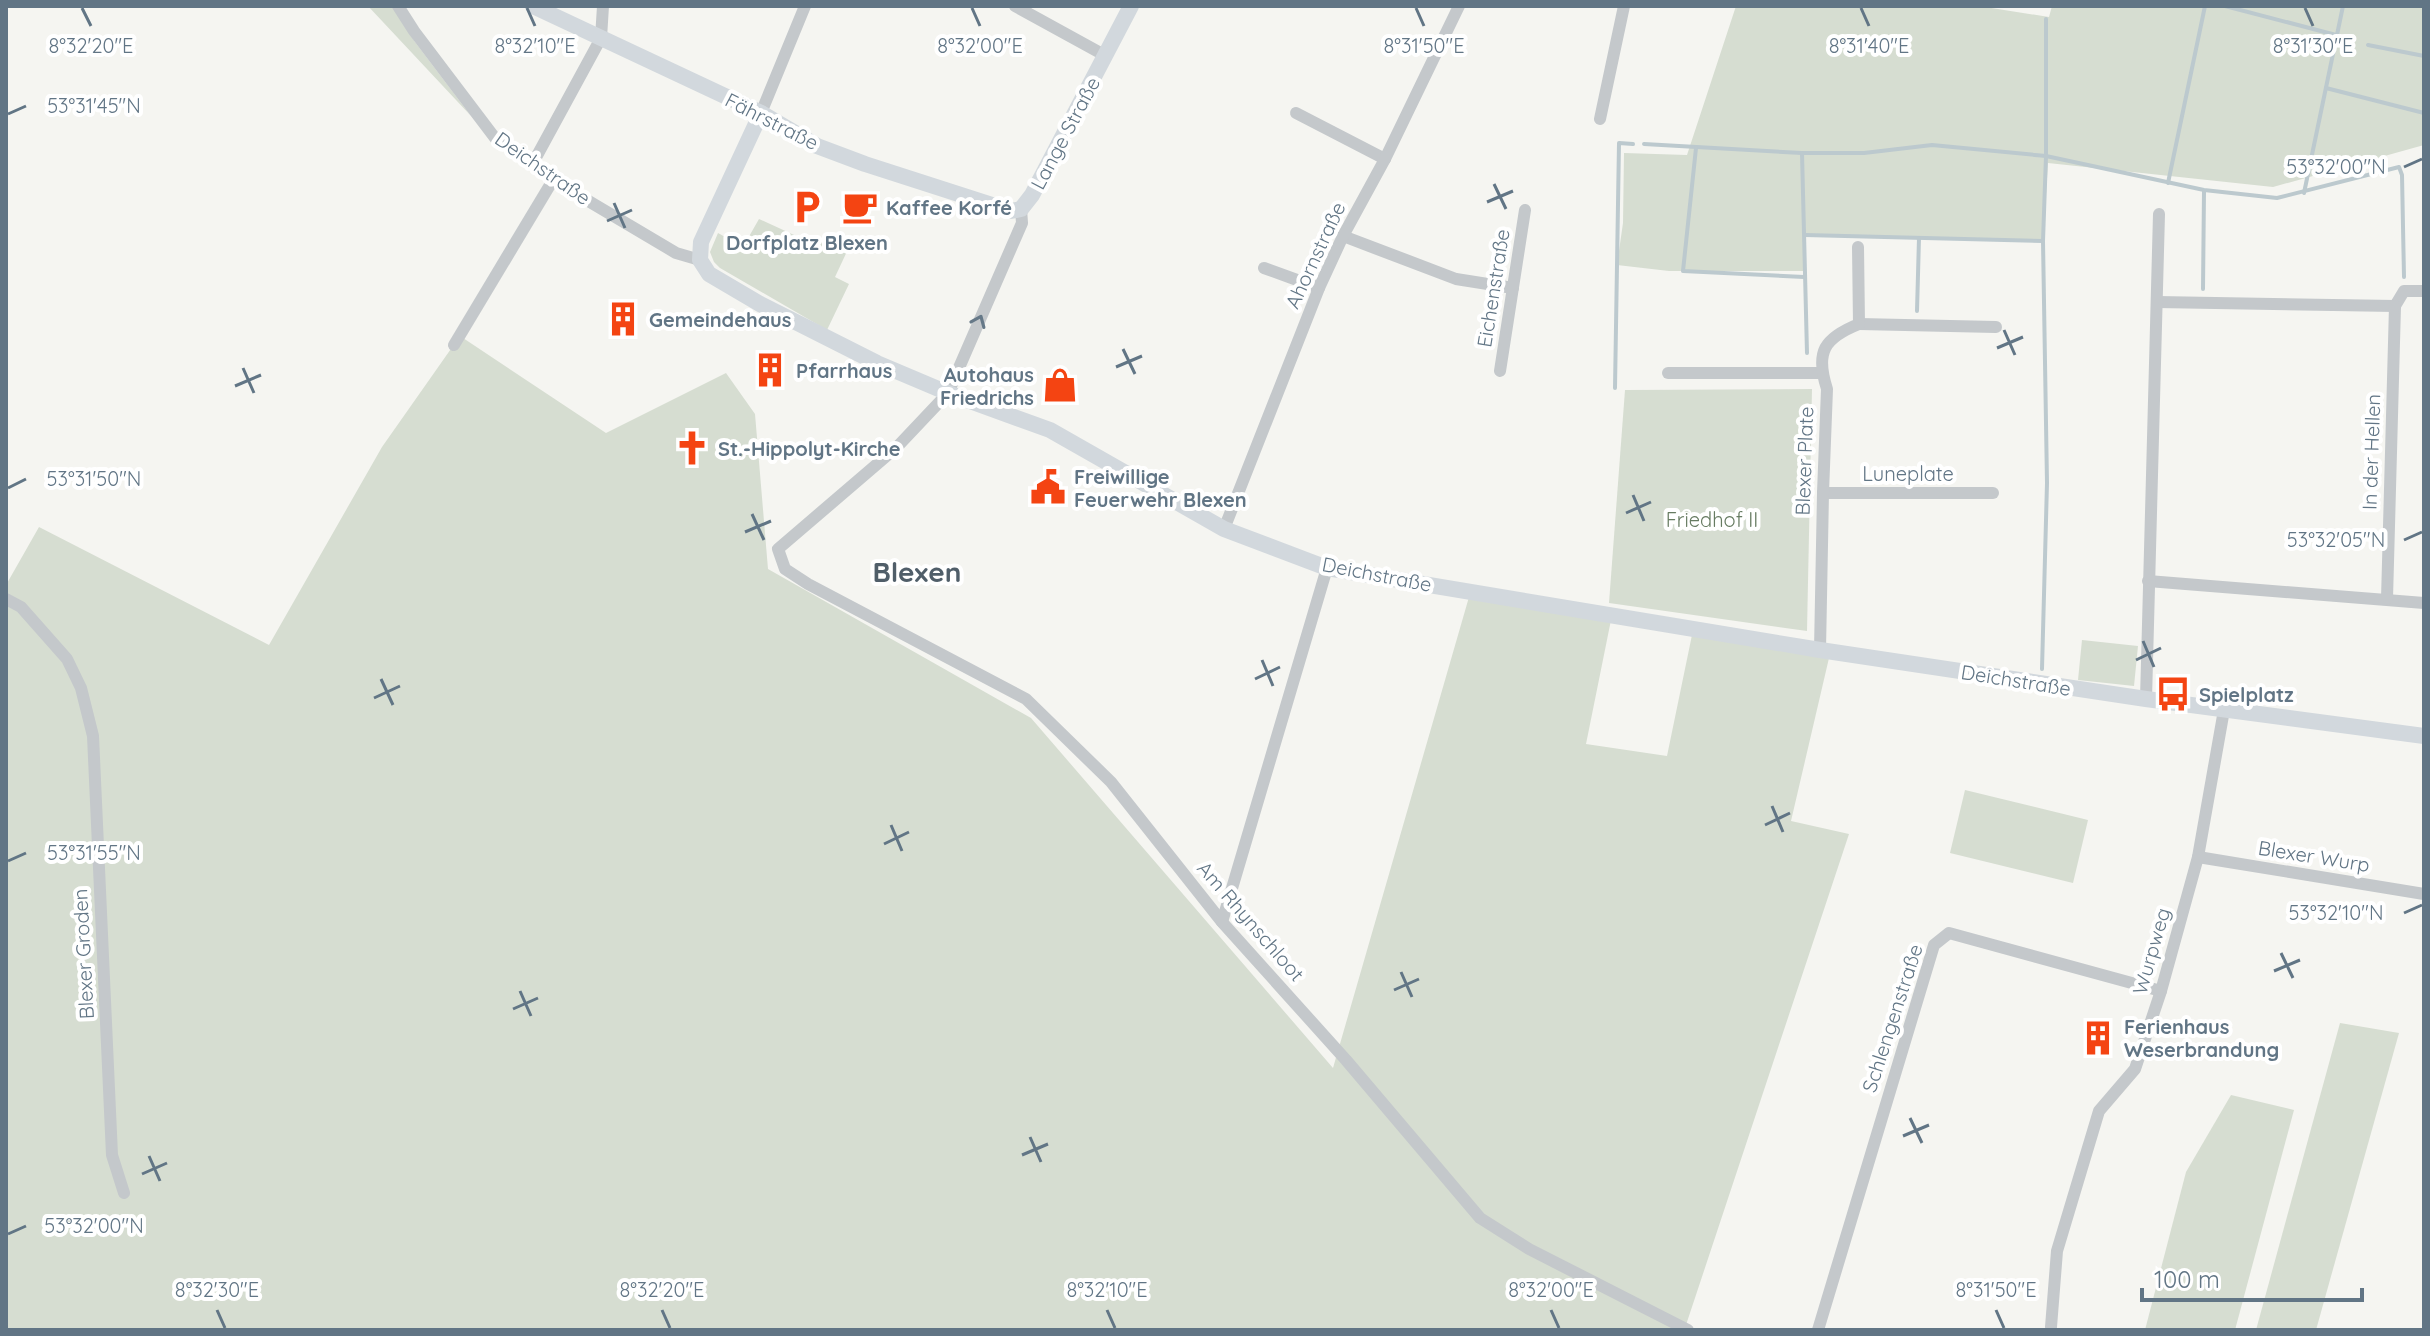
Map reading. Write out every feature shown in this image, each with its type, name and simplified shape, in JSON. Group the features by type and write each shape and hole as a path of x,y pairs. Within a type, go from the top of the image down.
{"street":[{"name":"Deichstraße","path":"398,6 495,138 553,180 676,253 700,260 709,274 760,304 877,363 1050,430 1224,529 1327,568 1820,650 2146,699 2424,736"},
{"name":"Fährstraße","path":"533,6 761,113 805,140 999,209 1021,209"},
{"path":"533,163 601,38 603,6"},
{"path":"700,260 701,242 761,113 805,6"},
{"path":"1015,6 1106,56"},
{"name":"Lange Straße","path":"778,549 897,447 948,393 1022,223 1021,209 1032,195 1131,6"},
{"name":"Ahornstraße","path":"1224,529 1319,288 1459,6"},
{"path":"1600,119 1624,6"},
{"path":"1296,113 1385,159"},
{"path":"454,345 553,180"},
{"name":"Eichenstraße","path":"1500,371 1525,210"},
{"path":"2146,699 2159,214"},
{"path":"1343,236 1456,279 1513,288"},
{"path":"1858,247 1859,324 1996,327"},
{"path":"1264,268 1319,288"},
{"path":"2157,302 2395,306 2404,291 2424,291"},
{"name":"In der Hellen","path":"2387,599 2395,306"},
{"name":"Blexer Plate","path":"1820,650 1827,389 1822,358 1826,344 1843,330 1859,324"},
{"path":"1668,373 1822,373"},
{"name":"Luneplate","path":"1823,493 1993,493"},
{"name":"Am Rhynschloot","path":"778,549 785,569 808,584 1026,699 1111,782 1222,922 1346,1060 1480,1218 1529,1249 1688,1330"},
{"path":"1222,922 1327,568"},
{"path":"2148,581 2424,603"},
{"name":"Blexer Groden","path":"6,599 21,607 67,659 81,688 93,736 112,1155 124,1193"},
{"name":"Wurpweg","path":"2051,1327 2057,1251 2099,1111 2135,1069 2161,991 2198,857 2224,710"},
{"name":"Blexer Wurp","path":"2198,857 2424,894"},
{"name":"Schlengenstraße","path":"1818,1330 1934,945 1949,933 2161,991"}],"green space":[{"path":"368,6 392,6 471,116"},
{"path":"1736,6 1979,6 2049,17 2052,6 2424,6 2424,145 2273,187 2048,163 2043,241 1805,235 1806,271 1669,271 1617,265 1623,223 1624,153 1687,155"},
{"path":"759,219 818,246 825,233 850,245 835,277 849,284 827,330 714,262 710,252 718,233 743,247"},
{"path":"460,336 606,433 726,373 755,414 768,569 1031,718 1333,1068 1469,597 1611,620 1586,744 1667,756 1692,635 1829,658 1791,821 1849,834 1685,1328 1688,1330 6,1330 6,585 39,527 269,645 382,447"},
{"name":"Friedhof II","path":"1812,389 1807,631 1609,603 1625,390"},
{"path":"2082,640 2138,646 2134,686 2078,680"},
{"path":"1965,790 2088,820 2073,883 1950,853"},
{"path":"2340,1023 2399,1033 2316,1330 2256,1330"},
{"path":"2231,1095 2294,1110 2235,1330 2145,1330 2186,1172"}],"waterway":[{"path":"2168,183 2205,6"},
{"path":"2225,6 2336,35"},
{"path":"2304,193 2343,6"},
{"path":"2042,669 2047,483 2043,241 2046,19"},
{"path":"2368,45 2424,56"},
{"path":"2326,88 2424,113"},
{"path":"1615,388 1619,143 1633,144"},
{"path":"1644,144 1802,153 1864,153 1932,145 2046,156 2204,190 2277,198 2399,167 2402,175 2404,277"},
{"path":"1696,148 1683,271 1804,277"},
{"path":"1802,153 1807,353"},
{"path":"2203,289 2204,191"},
{"path":"1805,235 2042,241"},
{"path":"1917,311 1919,238"}],"place":[{"name":"Dorfplatz Blexen","path":"807,207"},
{"name":"Kaffee Korfé","path":"860,207"},
{"name":"Gemeindehaus","path":"623,319"},
{"name":"Pfarrhaus","path":"770,370"},
{"name":"Autohaus Friedrichs","path":"1060,385"},
{"name":"St.-Hippolyt-Kirche","path":"692,448"},
{"name":"Freiwillige Feuerwehr Blexen","path":"1048,487"},
{"name":"Spielplatz","path":"2173,694"},
{"name":"Ferienhaus Weserbrandung","path":"2098,1038"}],"district":[{"name":"Blexen","path":"917,571"}]}
